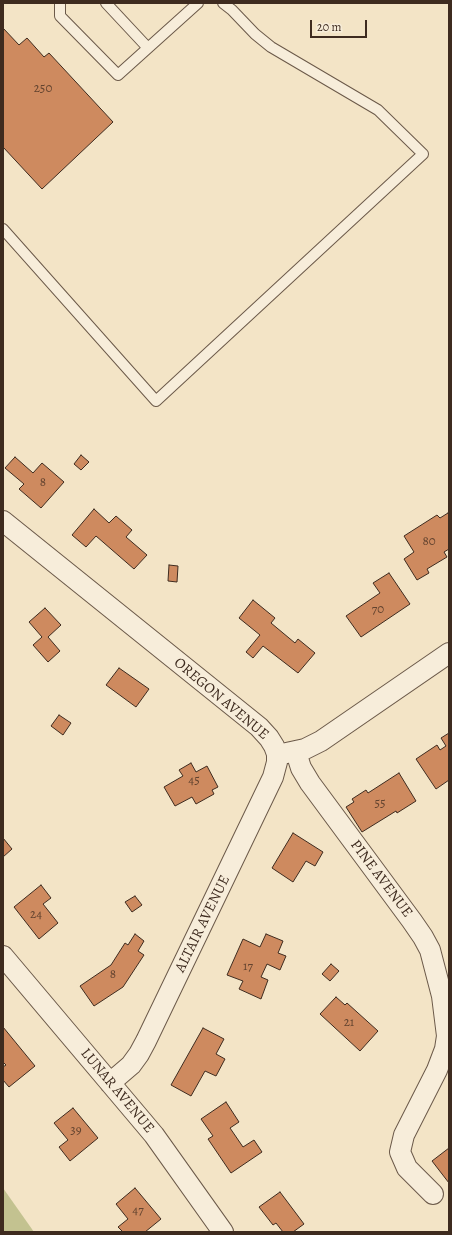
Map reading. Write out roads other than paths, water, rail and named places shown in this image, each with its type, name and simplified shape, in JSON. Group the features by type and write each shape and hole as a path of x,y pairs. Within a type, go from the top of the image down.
{"street":[{"name":"OREGON AVENUE","path":"3,521 259,727 269,738 274,746 276,754 296,752 313,746 449,653"},
{"name":"PINE AVENUE","path":"296,752 301,768 310,784 423,937 430,950 442,996 447,1036 445,1049 437,1070 404,1135 400,1152 407,1168 433,1194"},
{"name":"ALTAIR AVENUE","path":"110,1083 131,1065 146,1041 273,777 276,770 276,754"},
{"name":"LUNAR AVENUE","path":"3,956 154,1135 224,1232"}],"lane":[{"path":"60,3 60,16 118,75 198,3"},
{"path":"106,3 148,48"},
{"path":"3,229 156,401 423,154 378,110 266,44 223,3"}]}
